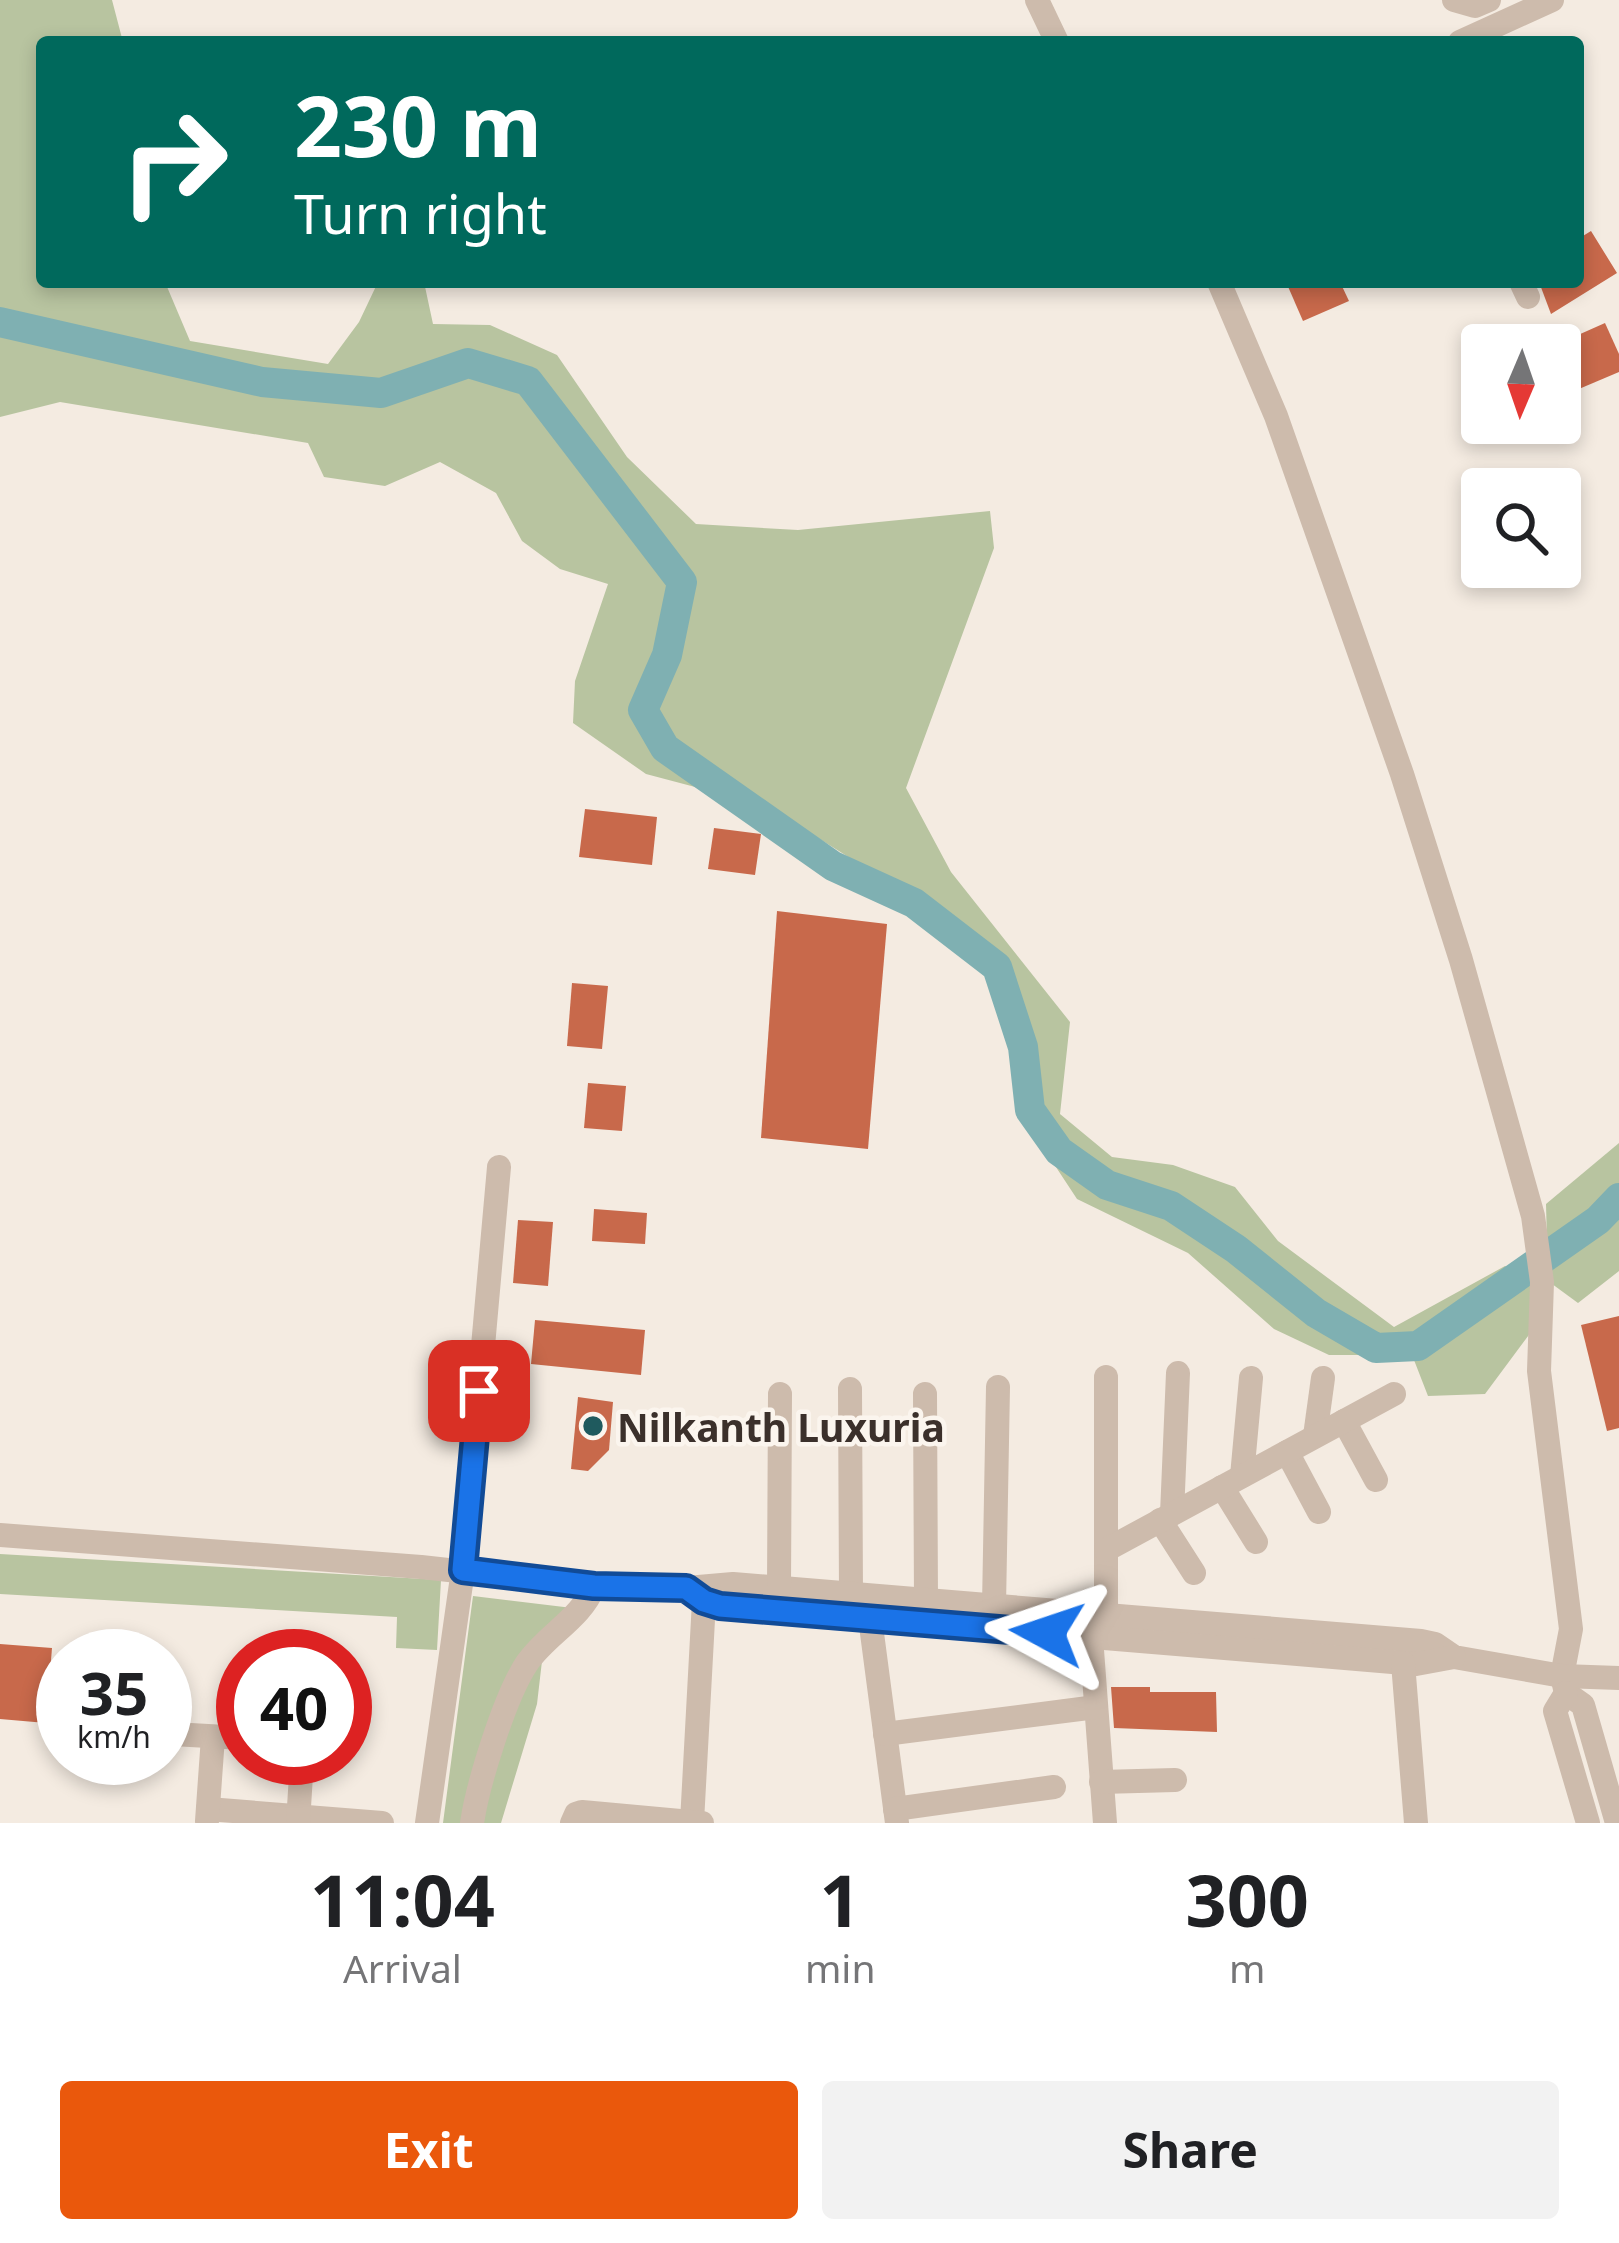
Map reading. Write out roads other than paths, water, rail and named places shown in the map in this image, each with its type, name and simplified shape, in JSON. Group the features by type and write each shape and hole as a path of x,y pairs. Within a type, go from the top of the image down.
{"street":[{"path":"1037,0 1054,36"},
{"path":"1454,0 1474,6 1489,0"},
{"path":"1473,36 1552,0"},
{"path":"1221,288 1292,459 1402,774 1484,1041 1538,1240 1542,1282 1539,1372 1571,1629 1564,1685 1555,1711 1588,1823"},
{"path":"427,1823 463,1570 500,1167"},
{"path":"1178,1372 1166,1517 1194,1573"},
{"path":"1106,1377 1106,1615"},
{"path":"1251,1378 1232,1481 1256,1542"},
{"path":"1315,1436 1323,1378"},
{"path":"994,1606 998,1387"},
{"path":"850,1389 850,1594"},
{"path":"779,1588 780,1394"},
{"path":"925,1394 926,1600"},
{"path":"1106,1550 1394,1394"},
{"path":"1344,1420 1376,1480"},
{"path":"1286,1452 1319,1512"},
{"path":"0,1535 463,1570 869,1618 1403,1664 1431,1664 1454,1657"},
{"path":"695,1594 733,1584 1421,1641 1454,1657 1564,1685 1619,1678"},
{"path":"472,1823 515,1684 542,1644 581,1610 594,1586"},
{"path":"692,1822 695,1594"},
{"path":"869,1618 896,1816 1054,1787"},
{"path":"1091,1637 1105,1823"},
{"path":"1403,1664 1416,1823"},
{"path":"1564,1685 1583,1706 1617,1823"},
{"path":"885,1734 1096,1706"},
{"path":"192,1735 216,1737"},
{"path":"213,1737 207,1816 382,1823"},
{"path":"1101,1782 1174,1780"},
{"path":"298,1820 300,1785"},
{"path":"572,1823 583,1812 702,1823"}],"waterway":[{"path":"0,322 262,382 381,393 468,363 528,381 682,582 667,655 643,710 665,748 833,866 914,903 997,967 1023,1047 1030,1110 1059,1151 1107,1185 1171,1206 1236,1249 1316,1313 1376,1348 1418,1346 1598,1220 1619,1198"}],"place":[{"name":"Nilkanth Luxuria","path":"593,1426"}]}
